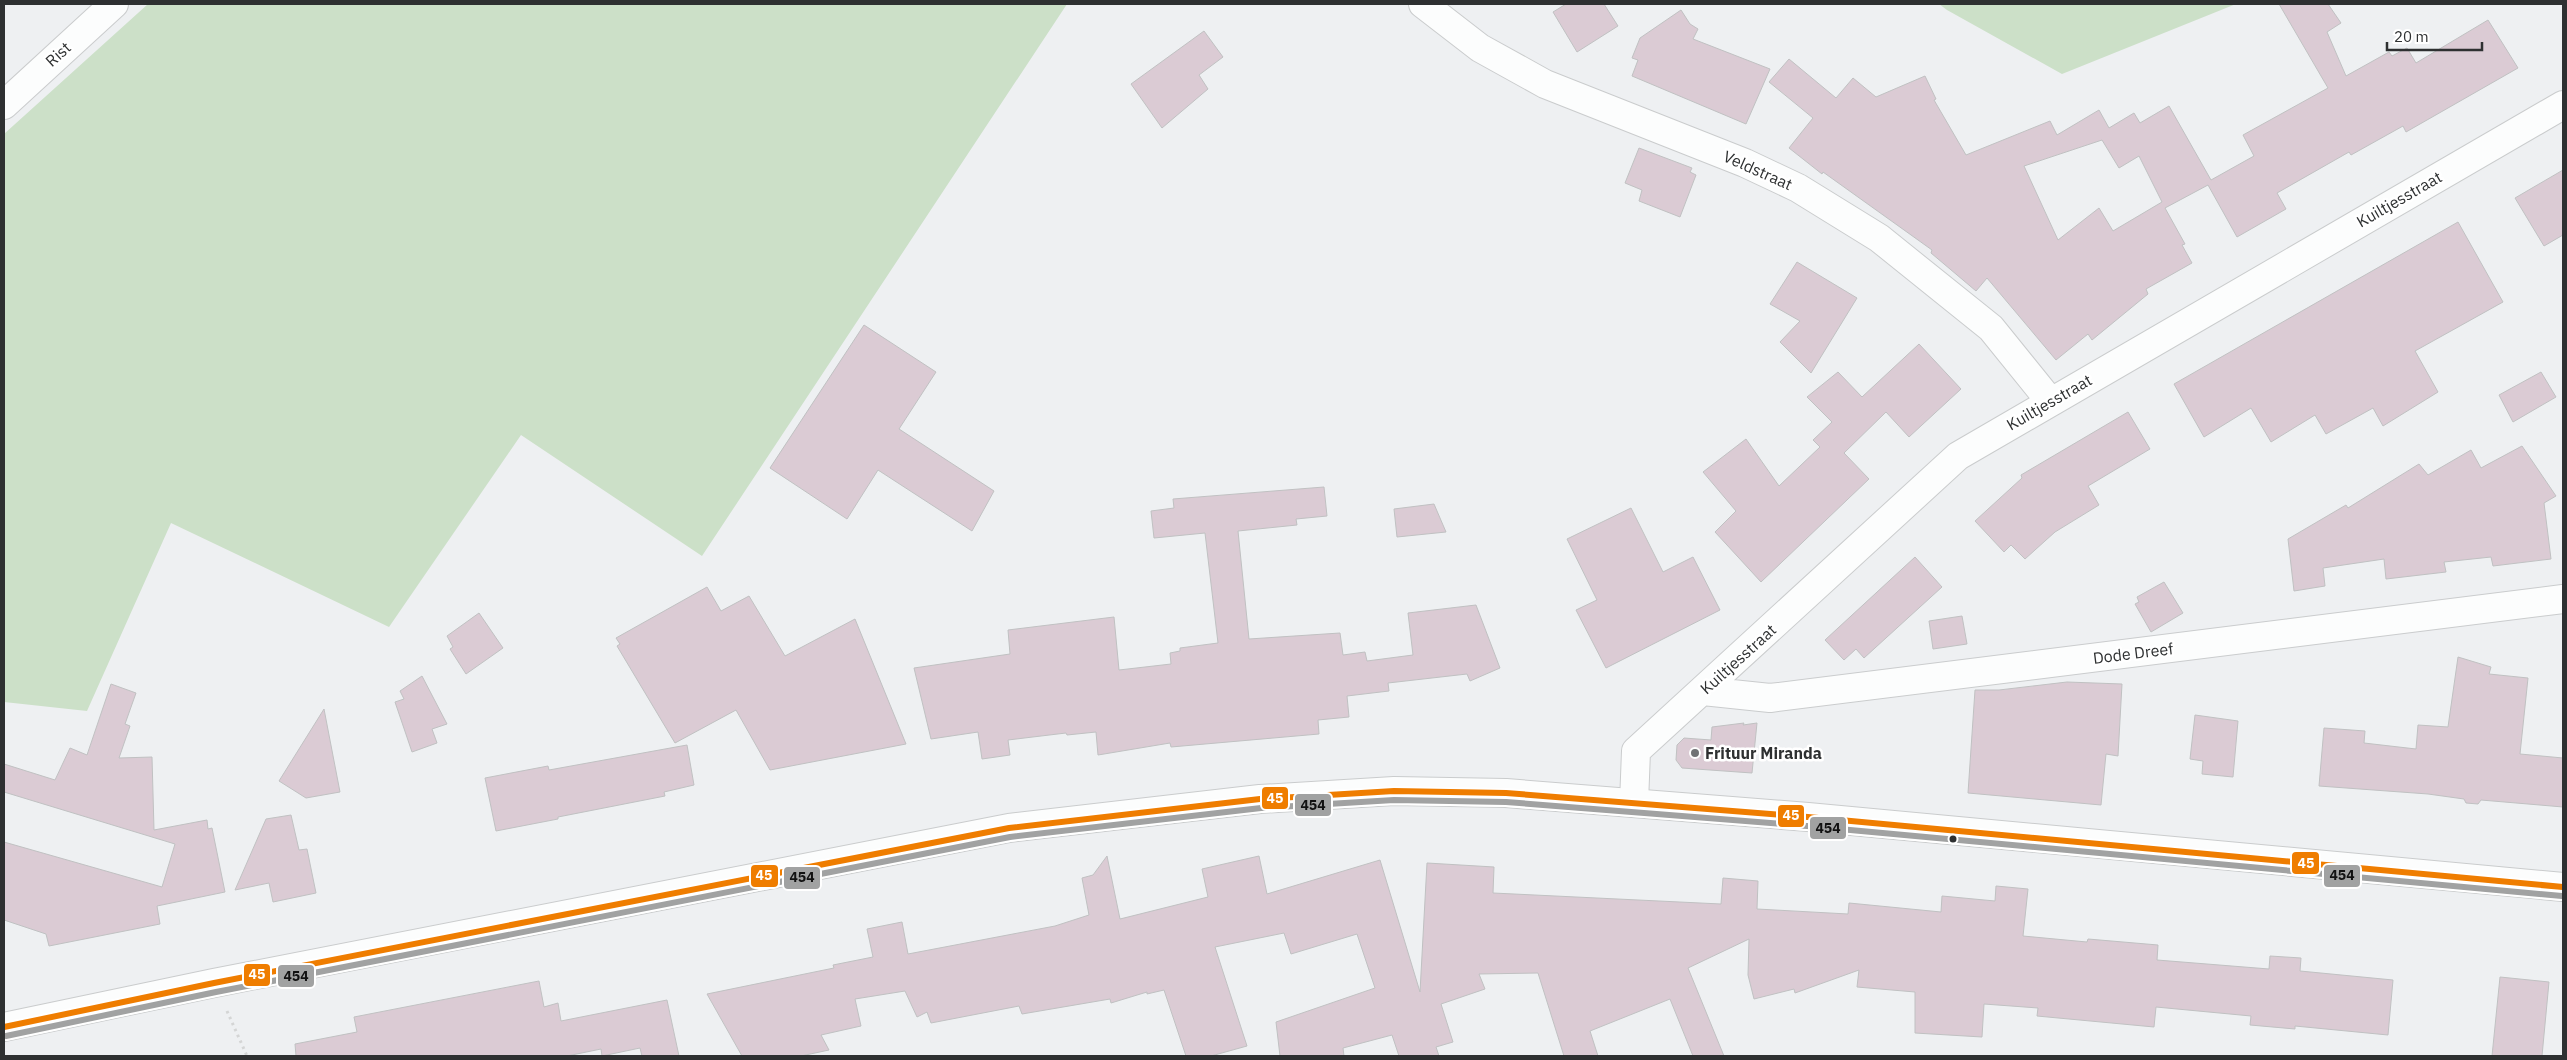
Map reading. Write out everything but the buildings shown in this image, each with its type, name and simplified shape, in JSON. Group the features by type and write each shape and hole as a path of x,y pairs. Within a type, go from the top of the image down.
{"street":[{"name":"Rist","path":"4,105 114,4"},
{"name":"Veldstraat","path":"1423,4 1480,48 1545,84 1746,162 1798,188 1879,238 1991,328 2050,401"},
{"name":"Kuiltjesstraat","path":"1634,803 1636,751 1958,456 2563,104"},
{"name":"Dode Dreef","path":"1703,691 1770,698 2563,599"},
{"path":"4,1027 214,983 1009,828 1260,799 1394,792 1506,793 2563,887"}],"path":[{"path":"214,983 247,1056"}],"green space":[{"path":"148,4 1067,4 702,556 521,435 389,627 171,523 87,711 4,702 4,134"},
{"path":"1939,4 2236,4 2062,74"}],"transit line":[{"name":"45","path":"4,1027 214,983 1009,828 1260,799 1394,791 1506,793 1808,817 2563,887"},
{"name":"454","path":"6,1036 216,992 1010,837 1261,808 1394,800 1506,802 1807,826 2562,896"}],"place":[{"name":"Frituur Miranda","path":"1695,753"}]}
